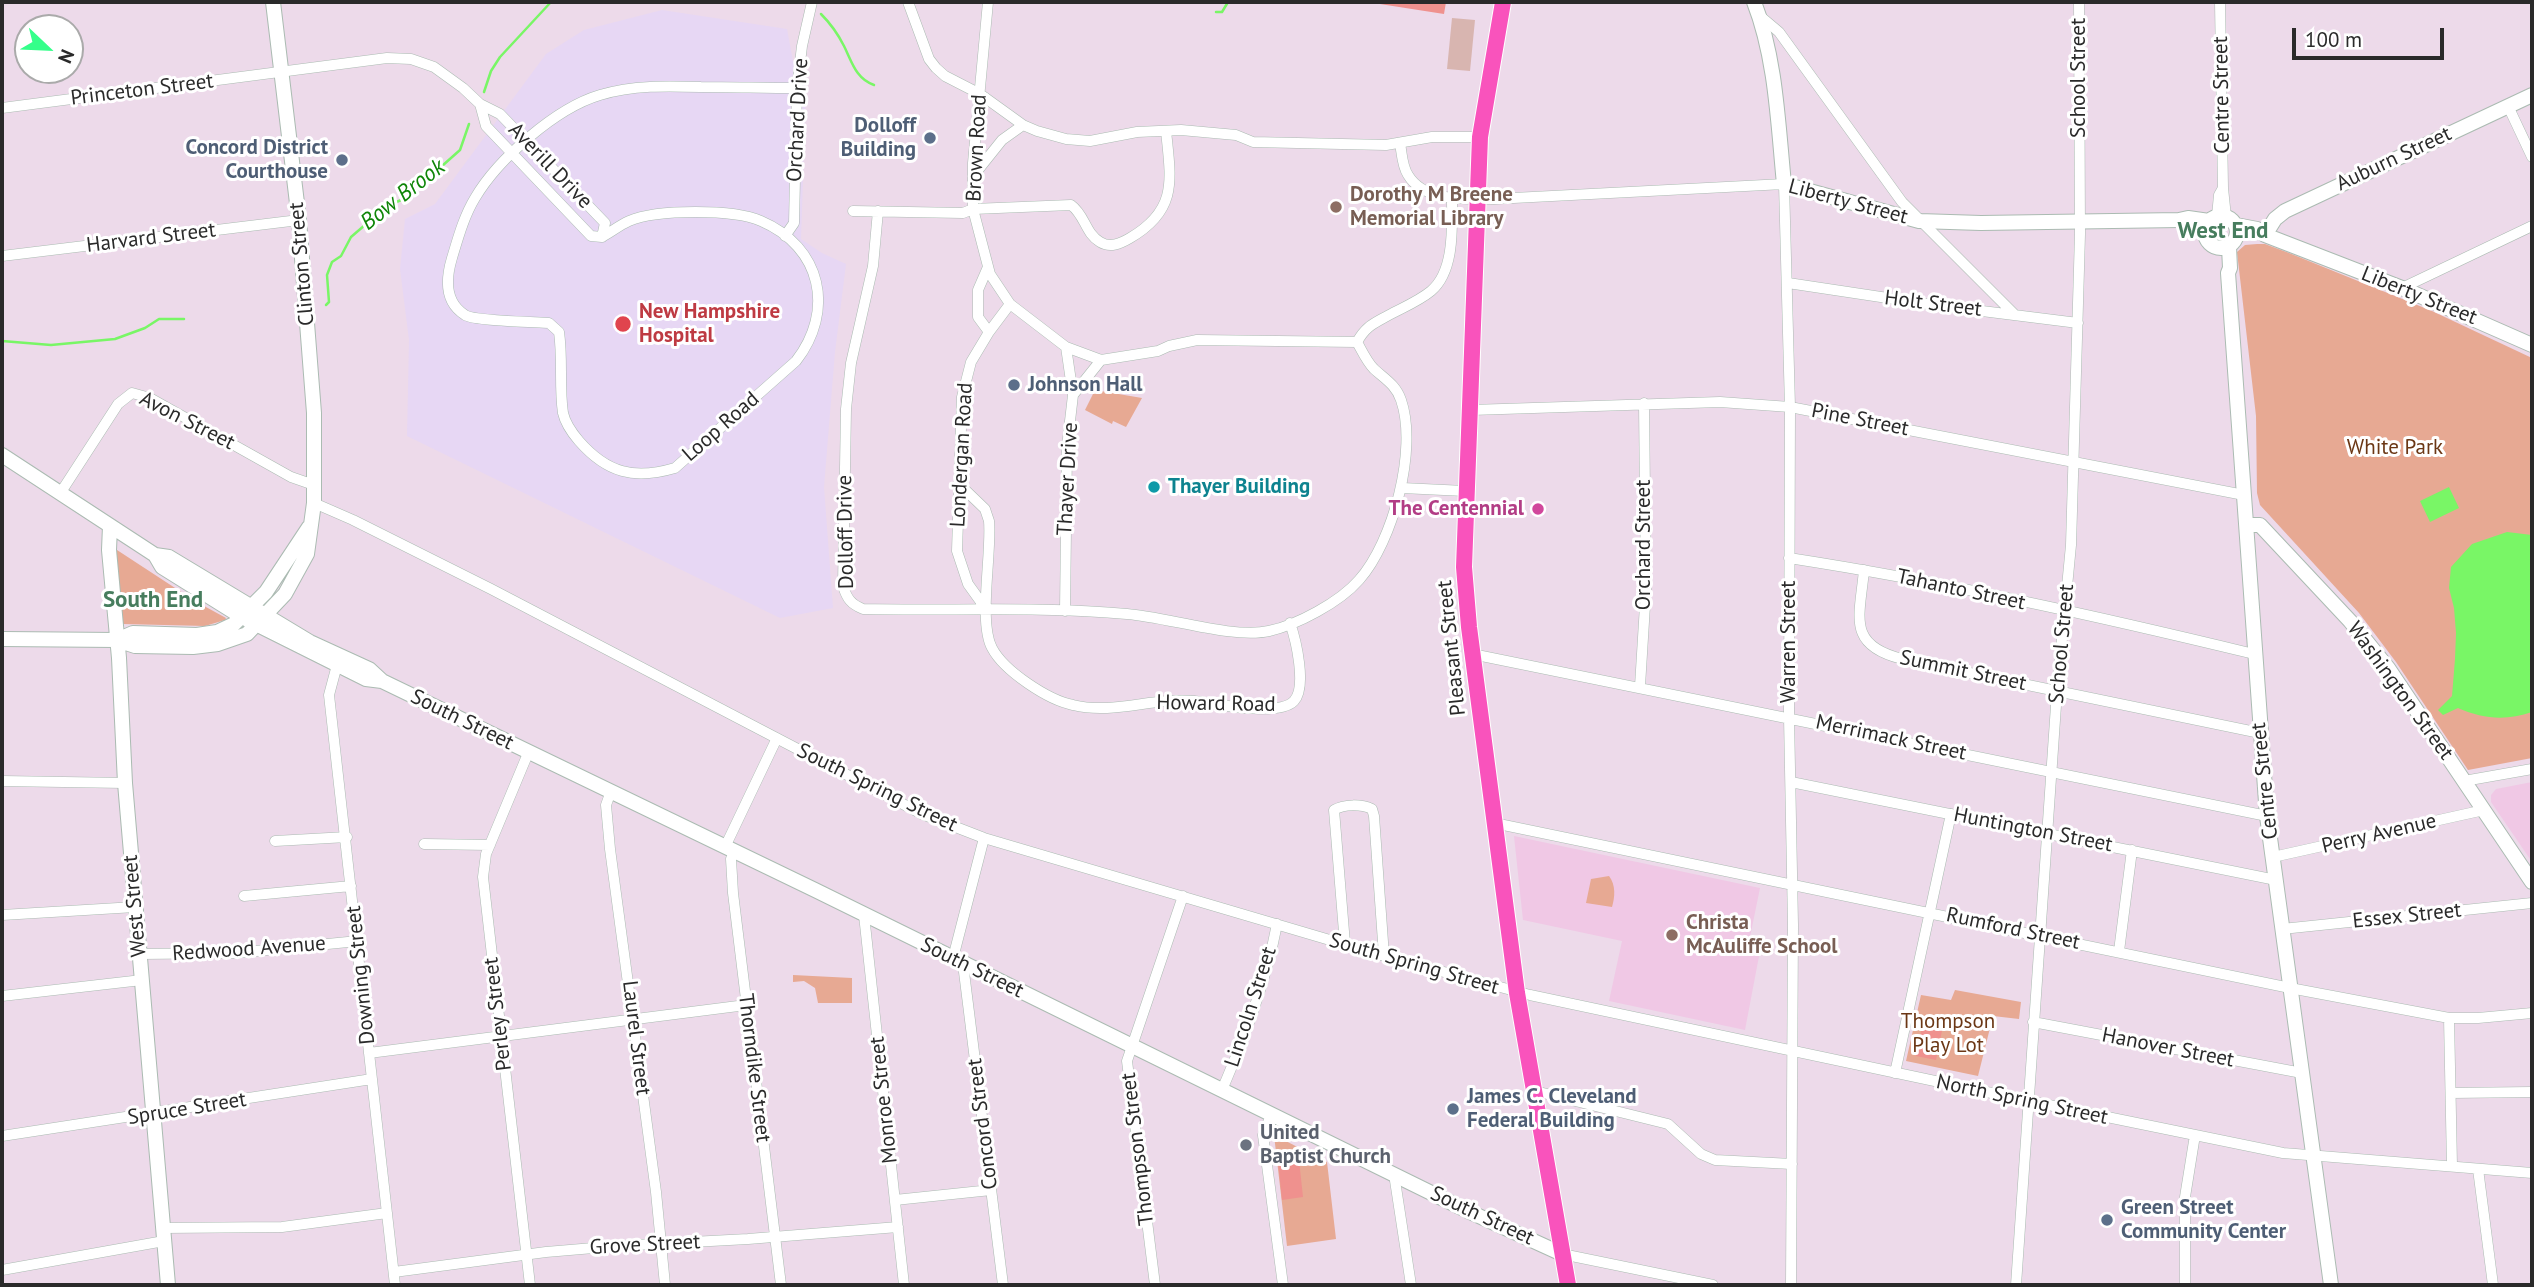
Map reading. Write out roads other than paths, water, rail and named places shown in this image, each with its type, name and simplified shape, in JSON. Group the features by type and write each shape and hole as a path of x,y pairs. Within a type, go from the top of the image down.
{"main road":[{"name":"Pleasant Street","path":"1503,2 1480,137 1464,568 1472,654 1517,992 1568,1285"}],"street":[{"name":"Clinton Street","path":"117,640 135,646 205,646 247,634 285,593 307,554 314,503 314,414 299,220 273,2"},
{"name":"Orchard Drive","path":"785,236 794,223 797,88 802,46 812,2"},
{"path":"908,2 929,58 945,76 980,94 1023,125 1066,139 1090,141 1137,132 1166,131 1236,135 1253,142 1386,145 1432,136 1480,137"},
{"name":"Brown Road","path":"988,2 973,175 973,209 990,274 1010,304 1066,347 1101,360"},
{"name":"School Street","path":"2016,1285 2057,691 2071,545 2080,221 2079,2"},
{"name":"Centre Street","path":"2220,2 2223,188 2218,195 2230,268 2228,273 2267,816 2331,1285"},
{"path":"1756,8 1779,32 1860,148 1902,202 2014,314"},
{"name":"Warren Street","path":"1756,8 1772,80 1784,184 1788,283 1792,884 1791,1285"},
{"name":"Averill Drive","path":"282,73 387,58 411,59 444,73 480,104 500,114 605,223 602,237 591,236 486,126 480,104"},
{"name":"Princeton Street","path":"2,108 282,73"},
{"name":"Loop Road","path":"785,236 807,260 818,281 820,304 817,324 808,345 796,361 675,468 656,473 640,475 611,468 584,446 563,415 559,332 549,323 466,317 454,306 448,293 447,274 474,199 511,153 569,109 599,95 650,86 797,88"},
{"name":"Auburn Street","path":"2265,234 2275,219 2285,211 2532,95"},
{"path":"2508,106 2532,157"},
{"path":"973,175 998,144 1023,125"},
{"path":"853,211 963,213 973,209 1071,205 1081,212 1090,233 1099,242 1110,246 1122,243 1142,231 1160,215 1166,205 1169,158 1166,131"},
{"path":"1073,395 1101,360 1158,351 1197,340 1357,342 1365,329 1430,292 1440,281 1445,269 1451,232 1452,198 1426,191 1409,177 1400,143"},
{"name":"Liberty Street","path":"1452,198 1784,184 1919,221 1981,223 2179,220 2186,227 2222,231 2257,229 2532,345"},
{"name":"Dolloff Drive","path":"878,211 873,266 852,363 846,409 843,574 846,597 854,606 863,609 1065,611 1143,615 1256,633 1270,631 1331,604 1361,578 1381,543 1402,488 1407,444 1401,400 1395,386 1373,368 1357,342"},
{"path":"602,237 631,220 667,213 695,212 737,214 762,221 785,236"},
{"name":"Harvard Street","path":"2,256 299,220"},
{"path":"2402,288 2532,226"},
{"path":"988,266 978,290 978,317 989,332"},
{"name":"Holt Street","path":"1788,283 2078,323"},
{"name":"Londergan Road","path":"986,610 968,584 957,551 962,397 967,374 989,332 1010,304"},
{"name":"Thayer Drive","path":"1065,611 1067,447 1073,395 1066,347"},
{"name":"Avon Street","path":"61,492 118,404 125,396 137,393 291,477 314,485"},
{"name":"Pine Street","path":"1471,410 1720,402 1790,408 2244,495"},
{"name":"Orchard Street","path":"1640,687 1646,589 1644,403"},
{"name":"South Street","path":"2,455 155,555 169,557 246,612 369,669 382,681 1562,1254"},
{"path":"959,484 985,509 989,520 986,610"},
{"path":"1402,488 1465,492"},
{"name":"South Spring Street","path":"314,503 491,589 922,814 984,838 1384,956 1517,992"},
{"name":"Washington Street","path":"2247,526 2260,525 2350,621 2388,668 2532,882"},
{"name":"West Street","path":"110,526 109,551 121,686 125,783 168,1285"},
{"name":"Clinton Street","path":"246,612 266,592 309,527"},
{"name":"Tahanto Street","path":"1789,558 1864,570 2064,611 2254,654"},
{"name":"Summit Street","path":"1864,570 1862,634 1876,651 2260,733"},
{"name":"Howard Road","path":"986,610 988,640 1001,660 1049,697 1095,709 1166,700 1237,707 1285,707 1295,700 1299,689 1297,642 1290,623"},
{"path":"2,639 117,640 133,633 197,635 217,632 234,624 246,612"},
{"name":"South Street","path":"261,619 337,665 366,679 382,681"},
{"name":"Merrimack Street","path":"1472,654 2267,816"},
{"name":"Downing Street","path":"337,665 329,695 395,1285"},
{"name":"Thorndike Street","path":"777,738 729,849 781,1285"},
{"name":"Perley Street","path":"529,751 490,845 483,877 530,1285"},
{"path":"2464,781 2532,769"},
{"path":"2,781 125,783"},
{"name":"Huntington Street","path":"1791,782 2276,880"},
{"name":"Laurel Street","path":"611,791 606,814 665,1285"},
{"path":"1345,944 1334,810 1353,806 1372,809 1384,956"},
{"name":"Perry Avenue","path":"2273,857 2484,810"},
{"path":"1895,1073 1951,814"},
{"name":"Rumford Street","path":"1494,823 2290,988 2449,1018 2532,1013"},
{"path":"275,841 346,836"},
{"name":"Concord Street","path":"984,838 958,961 1003,1285"},
{"path":"424,844 490,845"},
{"path":"2119,951 2133,850"},
{"path":"244,896 351,886"},
{"name":"Thompson Street","path":"1155,1285 1127,1061 1183,896"},
{"name":"Essex Street","path":"2282,929 2532,902"},
{"path":"2,915 135,907"},
{"name":"Monroe Street","path":"864,915 904,1285"},
{"name":"Lincoln Street","path":"1222,1090 1247,1030 1277,924"},
{"name":"Redwood Avenue","path":"140,954 236,953 358,941"},
{"path":"2,996 142,980"},
{"name":"North Spring Street","path":"1517,992 1791,1052 2283,1153 2532,1173"},
{"path":"369,1053 746,1005"},
{"path":"2449,1018 2452,1166"},
{"name":"Hanover Street","path":"2033,1022 2302,1073"},
{"name":"Spruce Street","path":"2,1136 372,1079"},
{"path":"1535,1091 1668,1124 1701,1154 1715,1160 1792,1164"},
{"path":"2451,1093 2532,1092"},
{"path":"1272,1115 1263,1135 1283,1285"},
{"path":"2185,1285 2184,1215 2195,1135"},
{"path":"2479,1170 2493,1285"},
{"path":"1394,1174 1411,1285"},
{"path":"895,1200 991,1190"},
{"path":"2,1270 163,1235 282,1227 387,1213"},
{"name":"Grove Street","path":"394,1272 617,1245 898,1227"},
{"path":"1562,1254 1713,1285"}],"waterway":[{"name":"Bow Brook","path":"484,92 491,71 500,57 551,2"},
{"name":"Bow Brook","path":"1216,12 1222,12 1228,2"},
{"name":"Bow Brook","path":"821,14 839,37 859,74 874,85"},
{"name":"Bow Brook","path":"326,305 329,302 327,275 332,262 341,256 351,237 387,206 406,198 460,150 469,124"},
{"name":"Bow Brook","path":"2,341 51,345 115,339 145,328 159,319 184,319"}],"place":[{"name":"Dolloff Building","path":"930,138"},
{"name":"Concord District Courthouse","path":"342,160"},
{"name":"Dorothy M Breene Memorial Library","path":"1336,207"},
{"name":"New Hampshire Hospital","path":"623,324"},
{"name":"Johnson Hall","path":"1014,385"},
{"name":"Thayer Building","path":"1154,487"},
{"name":"The Centennial","path":"1538,509"},
{"name":"Christa McAuliffe School","path":"1672,935"},
{"name":"James C. Cleveland Federal Building","path":"1453,1109"},
{"name":"United Baptist Church","path":"1246,1145"},
{"name":"Green Street Community Center","path":"2107,1220"}],"district":[{"name":"West End","path":"2223,231"},
{"name":"South End","path":"153,600"}],"park label":[{"name":"White Park","path":"2395,448"},
{"name":"Thompson Play Lot","path":"1948,1034"}]}
